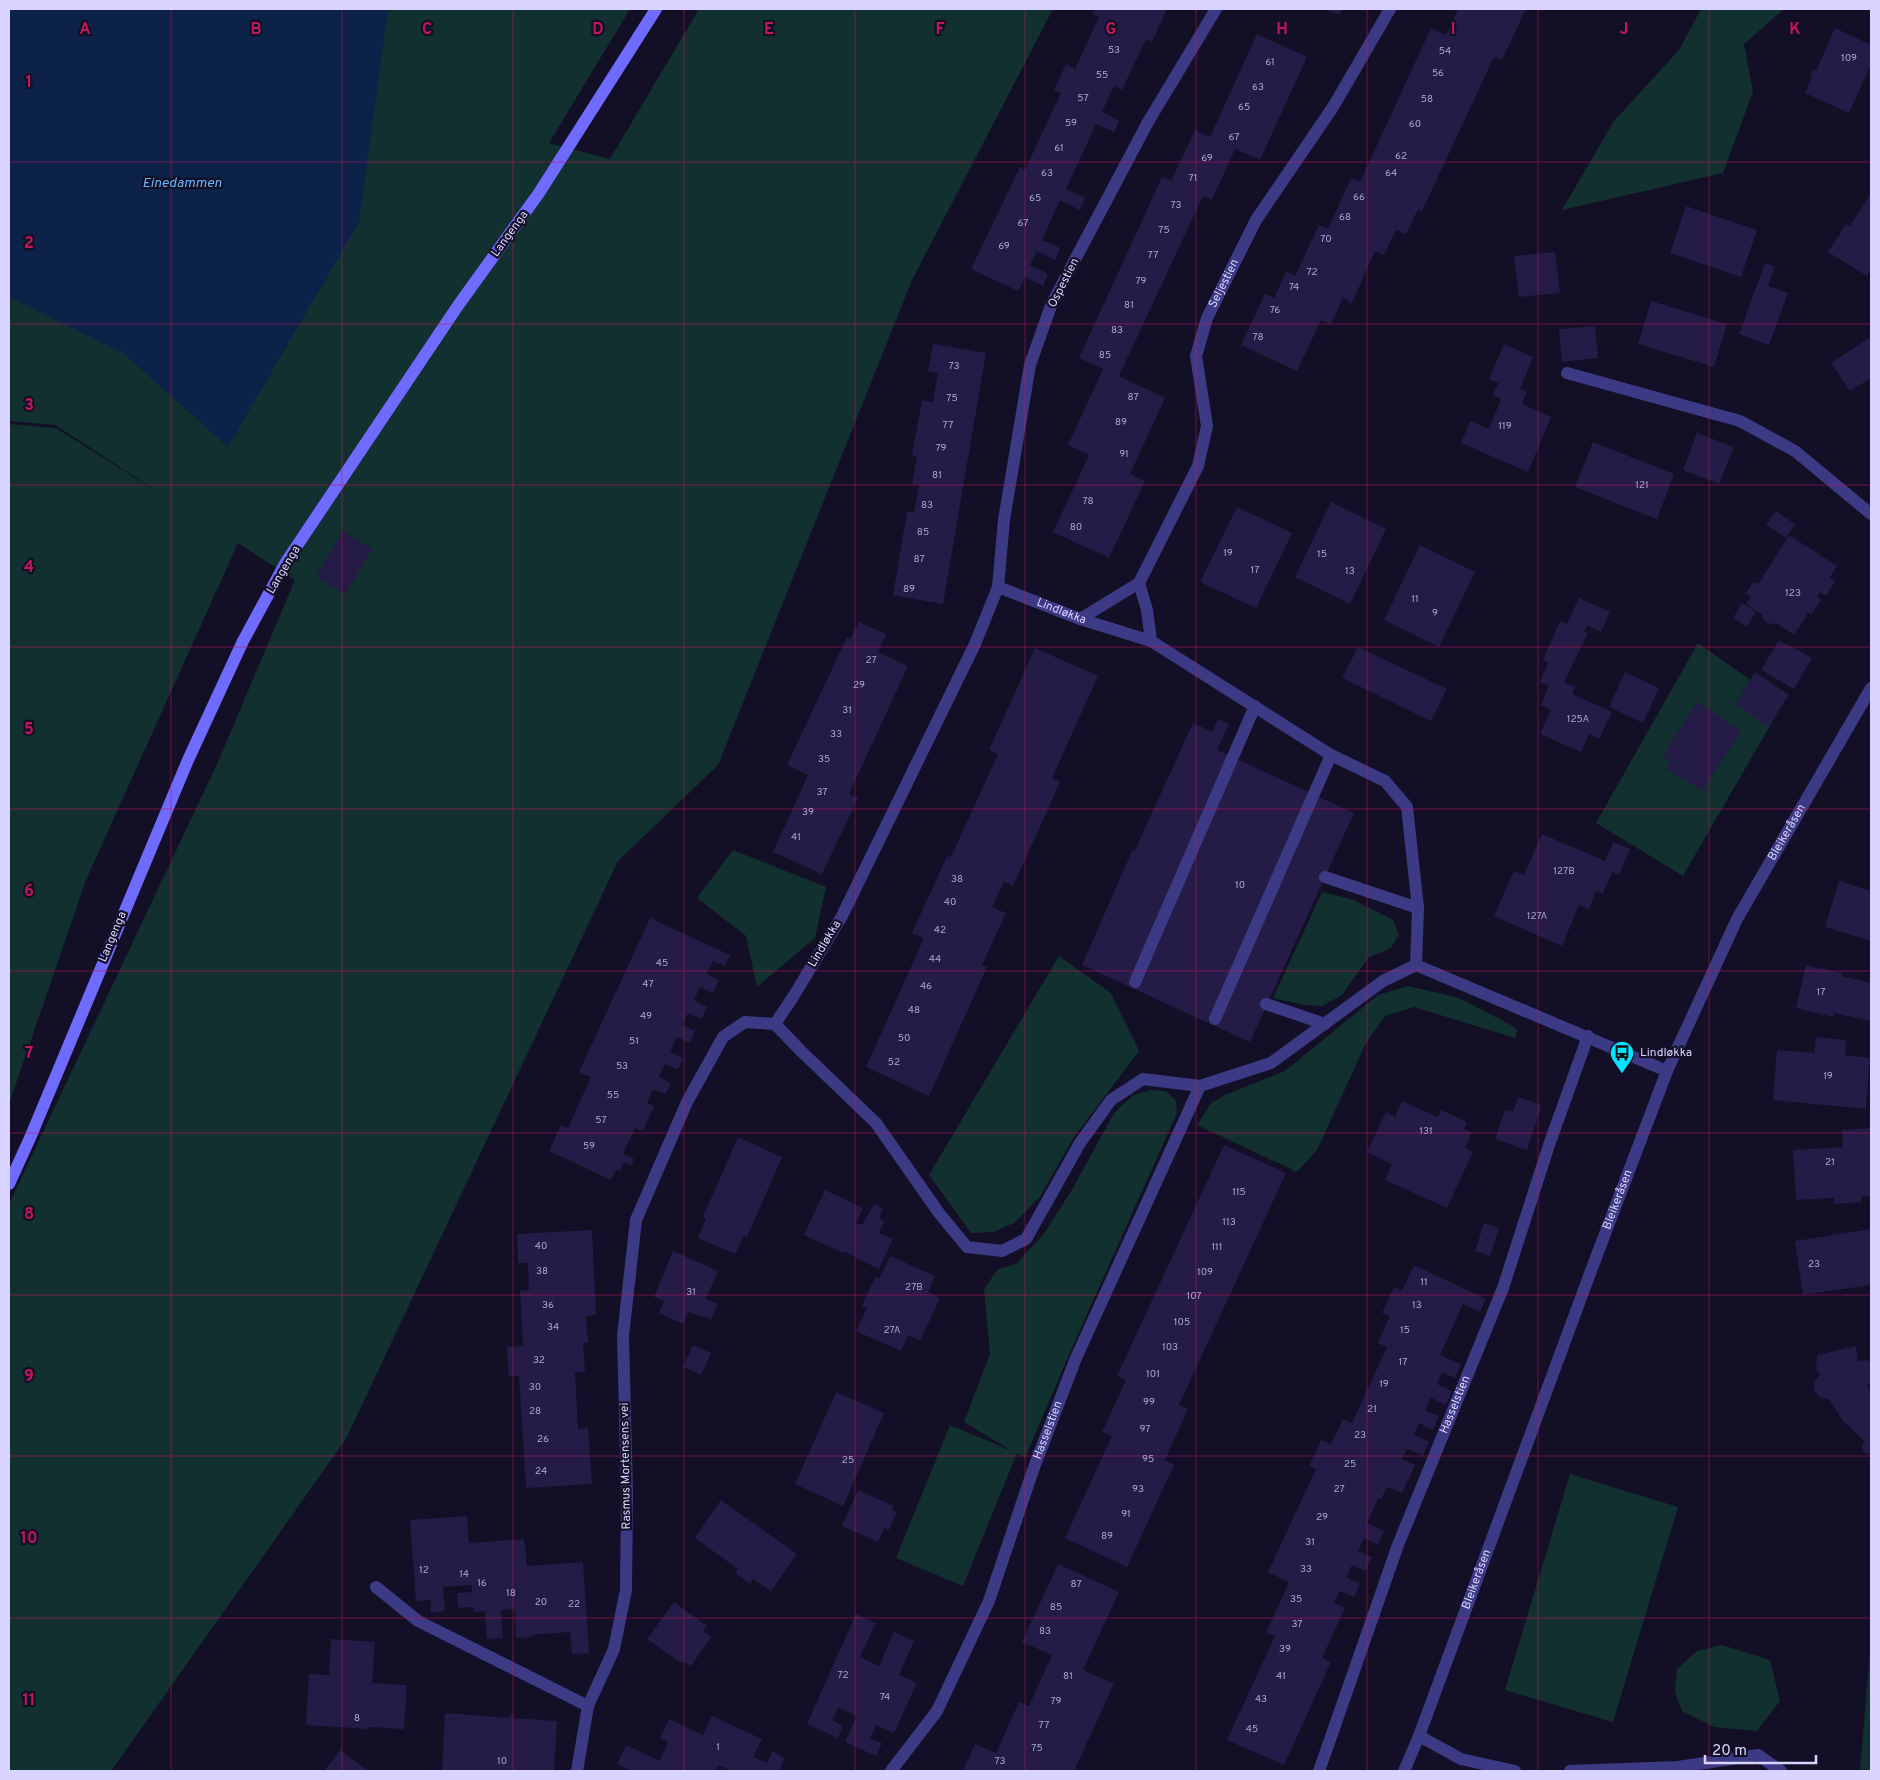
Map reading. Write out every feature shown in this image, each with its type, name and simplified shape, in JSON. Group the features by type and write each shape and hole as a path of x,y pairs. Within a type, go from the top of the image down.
{"main road":[{"name":"Langenga","path":"9,1184 188,760 243,642 286,562 457,307 539,193 656,9"}],"street":[{"name":"Ospestien","path":"998,587 1004,520 1030,365 1052,303 1148,122 1216,9"},
{"name":"Seljestien","path":"1139,583 1198,466 1207,426 1196,356 1207,318 1256,220 1333,107 1390,9"},
{"path":"1568,373 1740,421 1795,452 1871,514"},
{"path":"1080,619 1139,583 1147,610 1151,641"},
{"name":"Lindløkka","path":"775,1024 793,998 842,916 975,644 998,587 1080,619 1151,641 1331,755 1385,781 1407,807 1418,908 1416,965"},
{"name":"Bleikeråsen","path":"1404,1771 1419,1736 1588,1277 1667,1071 1737,919 1871,688"},
{"path":"1134,982 1255,706"},
{"path":"1215,1019 1331,755"},
{"path":"1325,877 1418,908"},
{"path":"775,1024 800,1051 876,1123 939,1214 967,1247 1002,1251 1026,1239 1080,1143 1111,1100 1143,1079 1200,1086 1271,1063 1383,981 1416,965 1588,1036 1667,1071"},
{"path":"1266,1004 1325,1024"},
{"name":"Rasmus Mortensens vei","path":"577,1771 588,1706 614,1649 626,1590 627,1494 623,1336 636,1220 687,1102 723,1037 745,1022 775,1024"},
{"name":"Hasselstien","path":"1319,1771 1398,1546 1504,1288 1549,1145 1588,1036"},
{"name":"Hasselstien","path":"891,1771 937,1711 989,1601 1033,1470 1076,1358 1200,1086"},
{"path":"376,1587 418,1621 588,1706"},
{"path":"1419,1736 1461,1759 1514,1771"},
{"path":"1570,1771 1677,1769 1758,1755 1781,1771"}],"green space":[{"path":"9,9 630,9 549,143 610,159 699,9 1053,9 912,280 718,765 618,861 346,1439 111,1771 9,1771 9,1204 217,764 295,580 238,543 86,880 9,1104 9,424 56,428 172,501 55,425 9,421"},
{"path":"1701,9 1784,9 1744,44 1753,92 1723,173 1562,210 1614,121 1679,50"},
{"path":"1698,643 1783,703 1683,876 1596,823"},
{"path":"733,850 826,887 815,938 757,987 746,936 697,898"},
{"path":"1322,892 1353,900 1393,920 1399,934 1391,948 1368,958 1342,995 1322,1006 1304,1005 1273,998"},
{"path":"1059,956 1111,993 1139,1051 1074,1137 1039,1198 1014,1223 993,1232 971,1233 929,1175"},
{"path":"1408,986 1459,998 1511,1025 1517,1030 1515,1038 1414,1007 1385,1016 1366,1043 1317,1150 1297,1172 1197,1125 1211,1103 1225,1095 1285,1071 1378,995"},
{"path":"1150,1090 1166,1091 1176,1101 1177,1113 1025,1458 1017,1453 963,1586 896,1558 950,1425 1012,1451 964,1422 990,1354 984,1289 998,1269 1016,1264 1043,1235 1073,1188 1114,1113 1132,1096"},
{"path":"1570,1474 1678,1507 1613,1722 1505,1690"},
{"path":"1871,1639 1871,1771 1860,1771"},
{"path":"1722,1645 1770,1660 1780,1701 1757,1731 1714,1727 1682,1711 1675,1692 1677,1669 1697,1651"}],"water":[{"name":"Einedammen","path":"9,9 388,9 359,222 228,447 123,353 9,297"}],"building":[{"path":"1096,9 1167,9 1152,42 1146,39 1122,90 1114,86 1102,112 1119,121 1114,132 1096,124 1066,189 1085,198 1079,210 1060,200 1042,240 1060,248 1055,260 1037,251 1030,265 1048,274 1043,286 1025,277 1018,291 971,269 1020,167 1025,170 1061,93 1054,90 1066,64 1075,69 1099,17 1093,14"},
{"path":"1325,9 1342,9 1339,15"},
{"path":"1458,9 1526,9 1502,60 1494,57 1422,211 1418,209 1406,234 1396,230 1384,255 1375,251 1352,303 1343,298 1331,324 1321,320 1297,371 1241,345 1265,294 1274,298 1286,272 1295,276 1319,225 1328,229 1351,178 1360,182 1431,28 1446,35"},
{"path":"1835,28 1871,45 1871,65 1849,113 1805,93 1812,78 1810,77 1813,69 1816,71"},
{"path":"1257,34 1307,57 1260,160 1235,149 1212,200 1203,196 1119,376 1165,398 1130,474 1145,481 1109,558 1053,532 1089,455 1068,445 1103,369 1079,358 1162,177 1171,181 1195,130 1210,137"},
{"path":"1871,193 1871,270 1867,276 1828,252 1846,224 1850,226"},
{"path":"1686,206 1757,230 1741,277 1670,253"},
{"path":"1555,252 1560,293 1519,297 1514,256"},
{"path":"1765,263 1775,267 1768,286 1788,293 1769,345 1739,334"},
{"path":"1651,301 1727,324 1714,367 1638,344"},
{"path":"1595,326 1598,358 1562,362 1559,329"},
{"path":"1869,338 1871,342 1871,378 1850,391 1831,363"},
{"path":"933,344 986,353 943,604 893,595 907,512 914,512 919,485 912,484 917,456 912,455 922,400 933,402 938,373 928,372"},
{"path":"1504,344 1533,357 1520,389 1527,392 1522,404 1551,417 1528,472 1461,443 1470,421 1489,429 1501,399 1493,395 1498,383 1489,379"},
{"path":"1697,433 1734,447 1719,484 1683,470"},
{"path":"1593,442 1674,474 1657,519 1575,487"},
{"path":"1331,502 1386,529 1350,604 1295,577"},
{"path":"1237,507 1292,533 1256,608 1200,582"},
{"path":"1776,511 1795,524 1786,538 1766,525"},
{"path":"343,531 372,549 345,594 316,576"},
{"path":"1789,535 1837,566 1830,577 1835,581 1826,596 1820,592 1817,597 1821,599 1811,615 1808,613 1794,635 1776,623 1771,625 1764,620 1762,615 1746,604 1751,597 1746,593 1753,582 1758,585"},
{"path":"1420,545 1475,572 1439,647 1384,620"},
{"path":"1579,598 1610,612 1601,632 1587,625 1584,632 1588,633 1564,682 1575,687 1572,694 1612,712 1599,739 1589,734 1581,752 1540,734 1551,710 1541,705 1549,686 1540,682 1548,662 1543,660 1560,621 1567,624"},
{"path":"1742,603 1756,612 1747,627 1733,618"},
{"path":"859,622 886,634 878,652 908,666 849,794 858,798 822,874 773,852 808,775 787,765 847,637 850,639"},
{"path":"1779,640 1812,658 1794,689 1761,670"},
{"path":"1358,647 1447,689 1431,721 1342,678"},
{"path":"1035,648 1098,676 1052,778 1060,782 1025,860 1013,886 1004,882 992,907 1006,913 982,965 987,967 929,1096 866,1067 924,938 912,933 947,856 951,857 998,754 989,750"},
{"path":"1625,672 1659,688 1643,723 1609,707"},
{"path":"1755,672 1789,695 1768,726 1735,704"},
{"path":"1697,702 1741,731 1702,791 1666,768 1671,761 1663,756"},
{"path":"1218,719 1229,724 1217,750 1354,813 1250,1042 1082,965 1133,849 1135,850 1193,723 1212,732"},
{"path":"1542,834 1605,861 1613,842 1630,849 1619,875 1612,872 1603,894 1596,891 1589,909 1579,905 1562,946 1494,916 1514,871 1524,875"},
{"path":"1839,881 1871,891 1871,941 1825,927"},
{"path":"650,918 730,955 725,966 713,961 706,974 719,980 713,993 700,987 694,1000 707,1007 702,1019 688,1013 682,1025 695,1031 690,1043 677,1037 670,1052 683,1058 678,1069 665,1064 659,1077 671,1083 665,1094 653,1089 647,1103 654,1106 643,1131 635,1128 623,1154 634,1159 631,1166 624,1162 620,1171 616,1170 611,1180 549,1151 561,1125 568,1128 591,1077 579,1072"},
{"path":"1806,965 1843,973 1842,976 1871,983 1871,1021 1834,1013 1833,1017 1796,1008"},
{"path":"1816,1037 1846,1040 1845,1055 1870,1058 1866,1109 1773,1100 1777,1050 1814,1053"},
{"path":"1518,1097 1542,1105 1527,1150 1495,1139 1505,1110 1513,1112"},
{"path":"1402,1101 1438,1117 1441,1110 1467,1122 1464,1129 1472,1132 1465,1148 1473,1152 1447,1208 1385,1180 1392,1164 1367,1152 1386,1112 1395,1117"},
{"path":"1871,1128 1871,1196 1861,1196 1862,1202 1834,1204 1834,1198 1796,1200 1793,1150 1843,1147 1842,1130"},
{"path":"738,1137 782,1157 747,1237 744,1236 735,1254 698,1238 706,1219 703,1217"},
{"path":"1224,1145 1286,1173 1179,1405 1188,1409 1165,1460 1174,1465 1127,1567 1065,1538 1112,1436 1102,1432 1126,1380 1117,1376"},
{"path":"825,1190 863,1208 856,1223 862,1225 874,1204 883,1208 879,1218 884,1221 879,1233 893,1239 879,1269 843,1251 843,1253 804,1235"},
{"path":"1484,1223 1499,1228 1490,1256 1475,1251"},
{"path":"1871,1229 1871,1285 1803,1295 1795,1241"},
{"path":"592,1230 596,1315 586,1316 588,1343 583,1343 585,1372 575,1372 578,1429 588,1428 592,1484 526,1488 519,1376 509,1377 507,1347 523,1346 520,1291 529,1290 528,1263 518,1263 517,1234"},
{"path":"673,1251 718,1271 706,1299 718,1304 711,1319 688,1312 683,1324 659,1313 664,1301 654,1297"},
{"path":"890,1256 935,1276 928,1292 940,1298 920,1341 908,1335 901,1351 856,1331 867,1308 862,1306 875,1277 879,1279"},
{"path":"1414,1265 1486,1299 1480,1312 1463,1304 1440,1355 1461,1364 1455,1378 1442,1372 1437,1384 1452,1391 1446,1405 1431,1398 1425,1410 1439,1416 1433,1430 1419,1423 1414,1435 1429,1442 1423,1456 1407,1449 1402,1459 1415,1465 1402,1493 1387,1487 1381,1499 1378,1498 1367,1523 1384,1531 1378,1545 1364,1538 1358,1551 1372,1557 1365,1571 1352,1565 1346,1577 1360,1584 1354,1597 1340,1591 1334,1603 1345,1608 1322,1658 1331,1662 1284,1765 1227,1740 1275,1636 1266,1633 1289,1582 1268,1572 1316,1469 1309,1466 1321,1440 1331,1444 1343,1419 1352,1423 1387,1347 1378,1343 1390,1316 1382,1313 1394,1287 1402,1291"},
{"path":"693,1345 711,1353 701,1375 683,1367"},
{"path":"1856,1346 1858,1361 1866,1360 1871,1362 1871,1383 1867,1386 1871,1393 1871,1455 1864,1453 1862,1447 1864,1441 1842,1420 1829,1399 1821,1398 1814,1390 1814,1382 1820,1375 1816,1369 1817,1355"},
{"path":"836,1392 884,1413 843,1506 795,1484"},
{"path":"858,1490 894,1506 892,1510 897,1512 889,1530 884,1528 878,1542 842,1526"},
{"path":"721,1500 797,1554 771,1591 753,1579 750,1584 735,1573 738,1569 695,1538"},
{"path":"467,1516 469,1543 524,1539 527,1566 583,1562 589,1653 572,1654 570,1632 516,1638 515,1609 501,1610 503,1638 487,1639 485,1611 474,1612 473,1607 458,1608 457,1593 472,1592 472,1585 443,1587 445,1611 431,1613 430,1600 416,1601 410,1520"},
{"path":"1058,1564 1119,1592 1083,1670 1114,1684 1074,1771 963,1771 975,1744 996,1753 1019,1702 1029,1706 1052,1655 1022,1642"},
{"path":"674,1602 707,1626 703,1631 711,1637 691,1666 683,1661 681,1663 647,1639"},
{"path":"856,1614 876,1623 860,1657 879,1666 894,1632 914,1641 899,1675 917,1683 894,1733 876,1725 870,1739 882,1743 876,1756 845,1742 857,1716 838,1708 832,1720 843,1726 838,1738 807,1724"},
{"path":"331,1639 375,1642 372,1683 407,1685 404,1729 306,1725 309,1674 329,1675"},
{"path":"445,1713 509,1718 509,1715 513,1715 513,1718 557,1721 554,1771 442,1771"},
{"path":"712,1716 762,1739 753,1757 767,1763 772,1751 785,1758 779,1771 732,1771 718,1765 715,1771 632,1771 617,1764 626,1745 660,1761 668,1742 660,1738 669,1719 703,1735"},
{"path":"340,1750 369,1771 324,1771"}],"place":[{"name":"Lindløkka","path":"1622,1074"}]}
